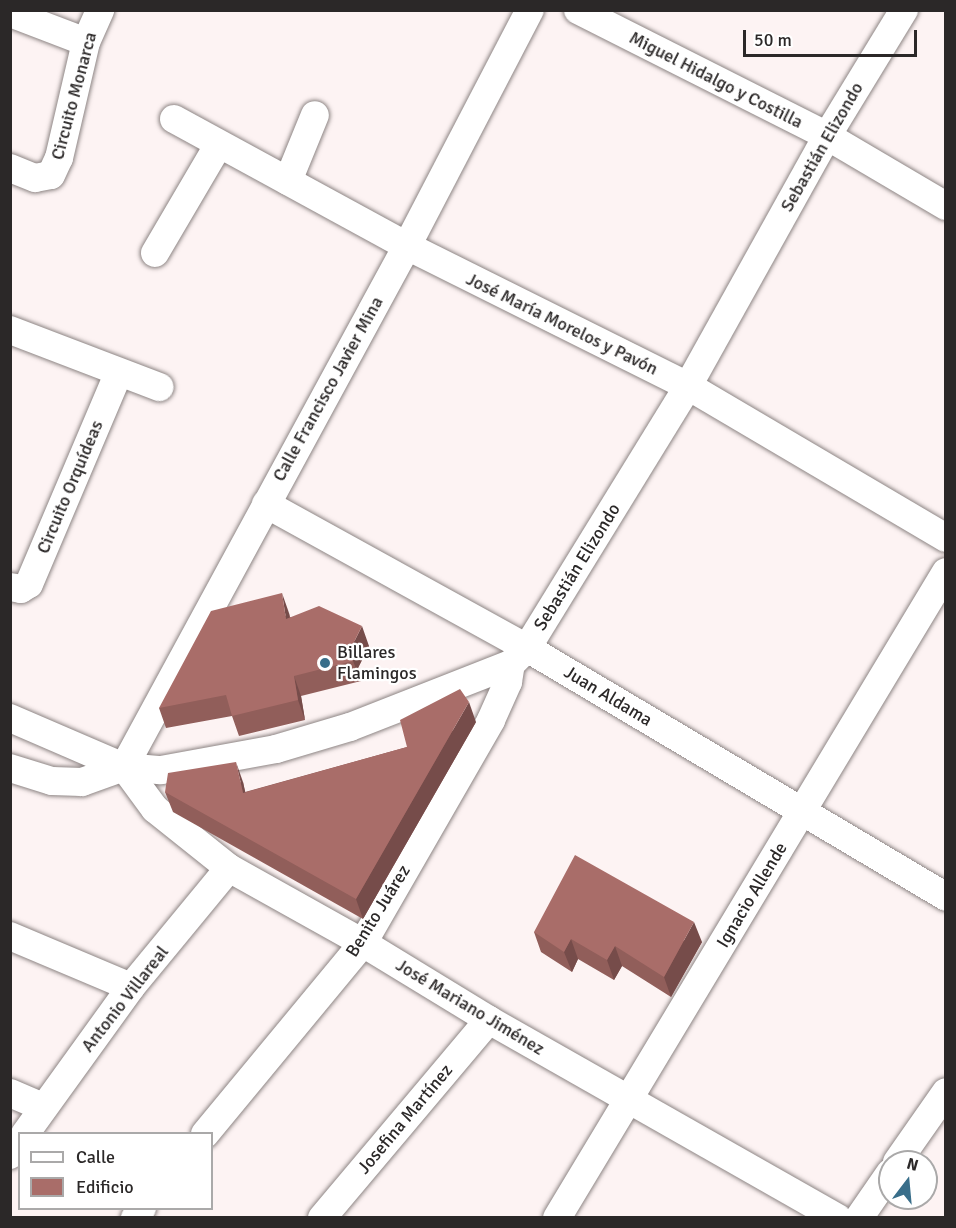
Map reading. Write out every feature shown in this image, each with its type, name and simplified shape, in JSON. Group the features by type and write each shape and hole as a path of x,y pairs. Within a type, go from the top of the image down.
{"street":[{"name":"Circuito Monarca","path":"10,168 35,178 51,175 59,158 86,42 100,10"},
{"name":"Calle Francisco Javier Mina","path":"124,767 407,246 530,10"},
{"name":"Miguel Hidalgo y Costilla","path":"578,10 827,136 945,206"},
{"name":"Sebastián Elizondo","path":"519,656 688,386 827,136 904,10"},
{"path":"10,13 86,42"},
{"path":"288,181 315,115"},
{"name":"José María Morelos y Pavón","path":"174,119 407,246 688,386 945,538"},
{"path":"155,253 219,144"},
{"path":"10,330 159,387"},
{"name":"Circuito Orquídeas","path":"10,587 21,589 29,584 119,372"},
{"name":"Juan Aldama","path":"266,504 519,656 802,811 945,897"},
{"name":"Ignacio Allende","path":"557,1218 945,572"},
{"path":"10,718 124,767 161,770 276,749 372,719 519,656"},
{"name":"Benito Juárez","path":"207,1132 363,943 491,720 519,656"},
{"path":"10,768 52,781 81,782 124,767"},
{"name":"José Mariano Jiménez","path":"124,767 155,809 229,868 363,943 489,1020 630,1097 838,1218"},
{"name":"Antonio Villareal","path":"26,1132 131,987 229,868"},
{"path":"10,936 131,987"},
{"name":"Josefina Martínez","path":"322,1218 489,1020"},
{"path":"905,1150 945,1092"},
{"path":"10,1093 43,1107"},
{"path":"859,1218 878,1190"}],"building":[{"path":"282,593 286,619 319,606 362,626 351,648 353,661 294,676 298,700 232,716 226,695 159,708 211,611"},
{"path":"460,689 469,702 356,899 165,792 168,773 236,762 243,793 407,747 400,720"},
{"path":"575,855 694,922 664,977 615,946 607,960 571,939 564,952 534,932"}],"place":[{"name":"Billares Flamingos","path":"325,663"}]}
